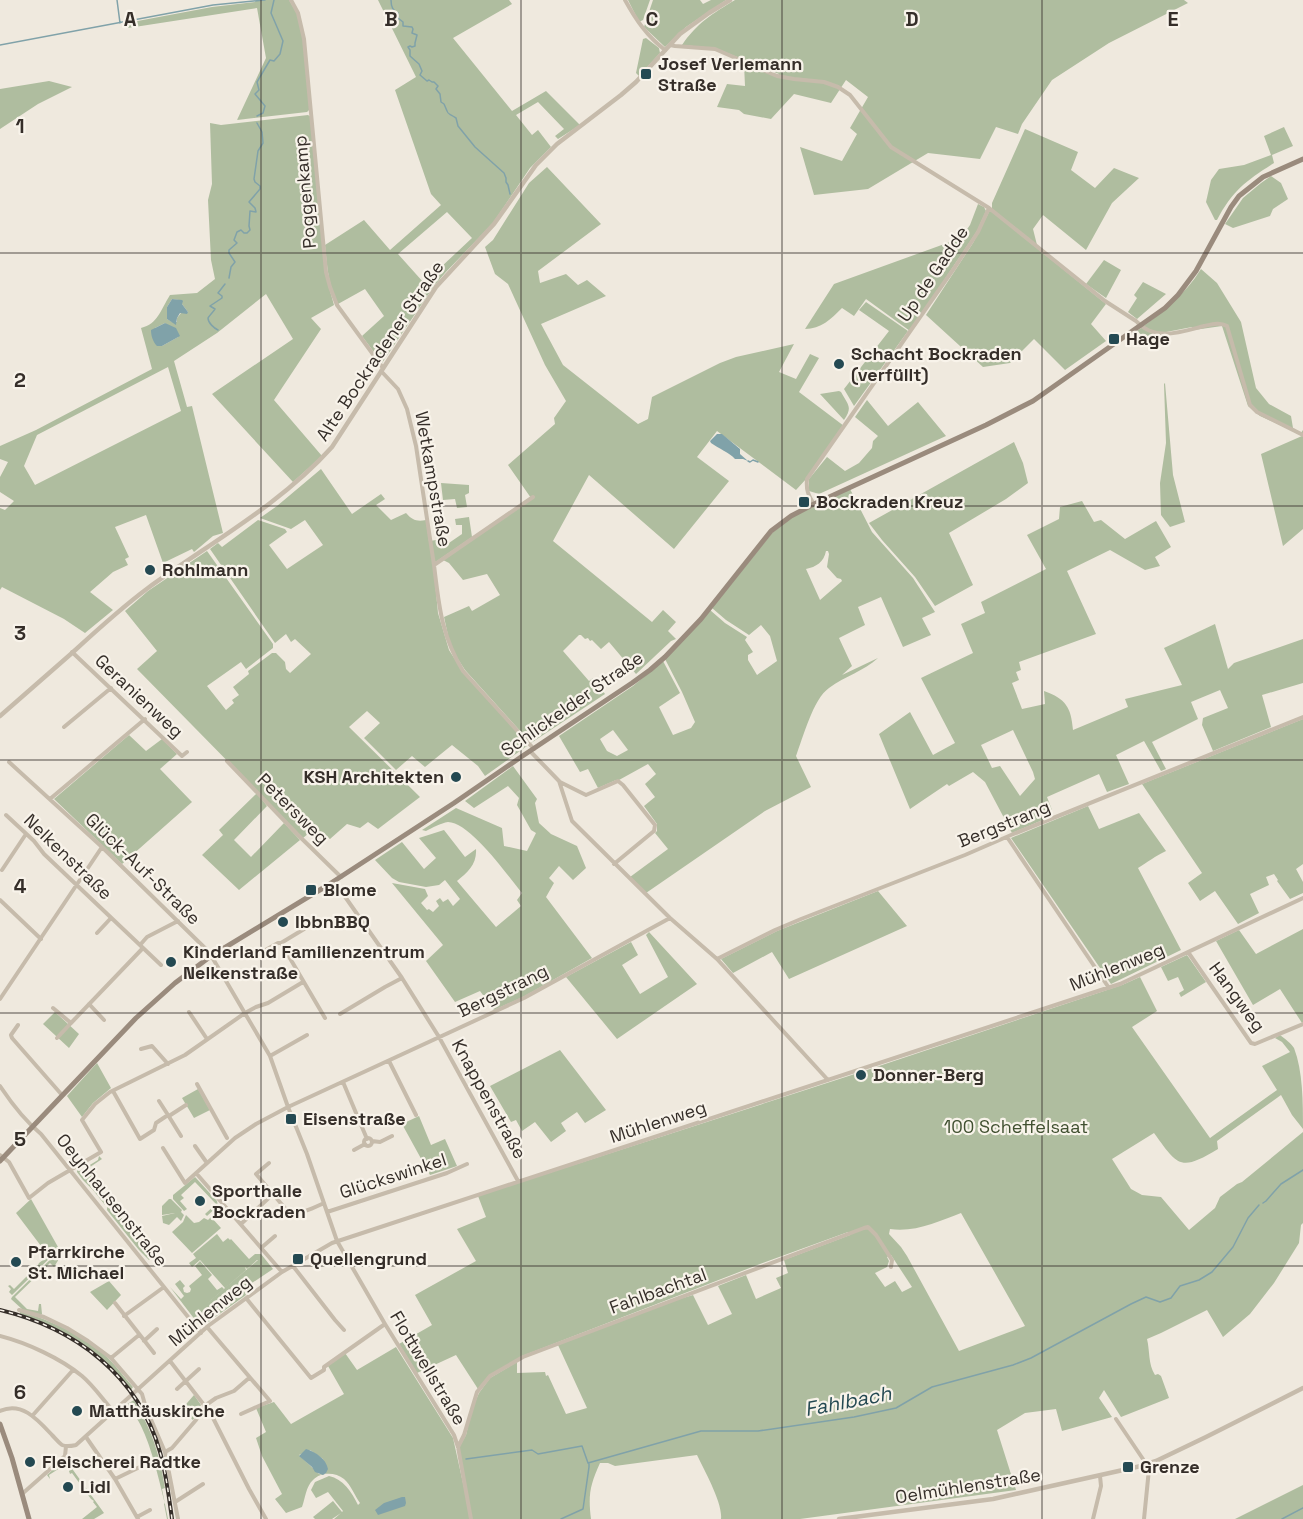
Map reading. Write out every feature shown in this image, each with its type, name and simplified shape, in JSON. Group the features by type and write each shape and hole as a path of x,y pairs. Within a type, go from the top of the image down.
{"main road":[{"name":"Schlickelder Straße","path":"1,1158 105,1049 175,982 210,956 334,881 454,803 632,683 665,657 701,619 771,531 790,516 1022,408 1165,308 1196,271 1239,196 1263,177 1303,159"},
{"path":"0,1424 29,1519"}],"street":[{"name":"Poggenkamp","path":"291,0 298,13 304,39 326,272 337,305 382,369"},
{"path":"625,0 641,27 665,50"},
{"name":"Alte Bockradener Straße","path":"0,716 114,614 249,518 313,466 332,447 436,287 494,224 536,165 557,144 621,95 696,22 730,0"},
{"path":"670,45 715,49 777,76 824,82 838,87 850,95 891,147 989,208 1105,301 1140,326 1166,335 1211,324 1222,323 1227,326 1250,405 1257,412 1303,435"},
{"name":"Up de Gadde","path":"814,504 808,495 807,479 956,267 978,232 989,208"},
{"name":"Wetkampstraße","path":"382,369 398,389 407,409 416,446 440,611 447,640 464,671 559,782"},
{"name":"Wetkampstraße","path":"434,565 532,497"},
{"name":"Geranienweg","path":"72,652 182,756 187,752"},
{"path":"64,727 111,688"},
{"name":"Bergstrang","path":"717,959 775,930 1303,717"},
{"path":"50,799 145,719"},
{"name":"Petersweg","path":"227,761 340,877"},
{"name":"Glück-Auf-Straße","path":"9,762 102,847 209,951 270,1056 337,1241"},
{"path":"559,782 586,795 618,781 655,825 654,831 614,864"},
{"path":"559,782 572,820 670,918 717,959 828,1080"},
{"name":"Nelkenstraße","path":"6,815 161,965"},
{"path":"2,870 26,834"},
{"path":"1007,837 1108,988"},
{"path":"0,999 102,847"},
{"name":"Knappenstraße","path":"334,881 402,978 439,1037 518,1181"},
{"name":"Mühlenweg","path":"66,1446 76,1445 86,1437 207,1327 282,1272 324,1246 1108,988 1303,898"},
{"path":"0,900 41,939"},
{"name":"Nelkenstraße","path":"97,933 111,918"},
{"name":"Bergstrang","path":"288,1107 524,998 670,918"},
{"path":"57,1038 142,946 147,937 178,921"},
{"path":"253,957 314,923"},
{"path":"281,943 325,1018"},
{"name":"Hangweg","path":"1188,952 1251,1043 1255,1044 1303,1024"},
{"path":"340,1014 402,978"},
{"path":"1,1158 9,1162 29,1198 48,1183 101,1152 82,1120 95,1104 113,1091 185,1055 245,1013 268,1003 303,982"},
{"path":"88,1004 104,1020"},
{"path":"53,1008 71,1023"},
{"path":"189,1012 207,1039"},
{"path":"18,1025 11,1035 12,1038 62,1095"},
{"path":"270,1056 307,1035"},
{"path":"141,1049 152,1046 168,1064"},
{"path":"389,1061 416,1115"},
{"path":"343,1082 368,1141"},
{"path":"197,1084 227,1138 227,1146"},
{"name":"Oeynhausenstraße","path":"0,1086 13,1106 41,1134 201,1333"},
{"path":"113,1091 140,1139 154,1130 156,1123 186,1105"},
{"path":"159,1101 181,1136"},
{"path":"163,1148 184,1183 236,1138 288,1107"},
{"path":"354,1150 368,1141 380,1142 392,1136"},
{"path":"227,1138 236,1138"},
{"path":"195,1146 207,1163"},
{"path":"269,1163 256,1174 290,1213 294,1214 324,1203"},
{"name":"Glückswinkel","path":"327,1212 447,1173 467,1164"},
{"path":"196,1173 282,1272"},
{"path":"241,1224 273,1194"},
{"name":"Fahlbachtal","path":"458,1447 477,1392 490,1377 523,1357 868,1227 892,1260 891,1267"},
{"path":"261,1248 275,1236"},
{"name":"Flottwellstraße","path":"337,1241 454,1435 471,1519"},
{"path":"294,1266 344,1329"},
{"path":"124,1316 164,1287"},
{"path":"246,1298 312,1378 385,1324"},
{"path":"115,1304 154,1353"},
{"path":"20,1310 44,1317 88,1341 111,1358 144,1396 146,1408 165,1452 178,1519"},
{"path":"207,1327 270,1401 241,1414"},
{"path":"144,1341 156,1329"},
{"path":"111,1358 139,1335"},
{"path":"0,1336 38,1350 74,1370 84,1377 114,1412"},
{"path":"170,1361 206,1405 266,1519"},
{"path":"177,1389 199,1369"},
{"path":"33,1415 74,1370"},
{"path":"165,1452 172,1448 206,1405 234,1391 249,1378"},
{"name":"Oelmühlenstraße","path":"838,1519 993,1499 1147,1465 1303,1388"},
{"path":"0,1411 5,1408 17,1408 33,1415 60,1443 66,1446 65,1456 22,1494"},
{"path":"1116,1419 1149,1471 1144,1519"},
{"path":"86,1437 115,1479 137,1518 150,1510"},
{"path":"115,1479 144,1465"},
{"path":"1093,1519 1101,1486 1100,1476"},
{"path":"175,1502 203,1484"}],"green space":[{"path":"256,0 289,0 297,13 303,39 310,109 307,112 237,120 266,58 257,8 128,28 127,23 212,7 255,2"},
{"path":"378,0 509,0 512,4 453,38 512,111 546,91 580,125 558,139 555,136 564,129 538,102 516,115 532,135 538,130 551,147 530,168 493,223 434,286 382,363 362,336 384,316 365,289 338,304 330,282 325,245 364,220 390,250 441,205 431,194 395,90 416,77","holes":["447,212 472,238 424,283 398,254"]},
{"path":"628,0 650,0 643,20 639,22"},
{"path":"653,0 700,0 703,4 711,0 726,0 686,27 665,47 644,27"},
{"path":"735,0 1184,0 1188,3 1109,43 1052,80 1022,124 1018,134 996,127 980,159 928,153 868,189 814,195 800,147 842,161 857,134 850,128 868,97 846,80 831,103 794,94 771,119 744,114 739,110 717,107 727,84 745,86 744,64 777,77 779,74 715,48 682,45 693,31"},
{"path":"646,38 659,48 660,53 639,76 636,73 643,39"},
{"path":"49,81 72,87 38,104 0,129 0,89"},
{"path":"308,115 311,117 325,273 334,305 311,318 321,329 274,400 322,456 293,482 212,394 293,339 266,294 217,333 174,361 187,407 192,406 223,533 213,536 194,552 192,549 163,563 146,515 115,527 129,557 125,559 128,565 113,572 90,592 113,610 85,633 64,619 2,587 0,590 0,508 5,510 14,501 0,492 0,477 8,462 0,459 0,446 36,430 152,369 141,328 155,319 170,295 197,293 215,279 211,260 208,200 212,184 210,123 221,125","holes":["172,299 179,300 188,312 181,313 177,322 167,319 167,307","165,323 178,337 162,346 155,328","168,367 181,411 35,485 24,466 37,435"]},
{"path":"1284,127 1293,146 1272,155 1274,163 1241,187 1215,220 1206,202 1211,180 1219,169 1244,165 1271,155 1264,136"},
{"path":"1025,129 1078,152 1071,170 1095,188 1114,168 1139,178 1112,203 1086,250 1043,215 1033,229 1037,245 992,209 992,203"},
{"path":"547,167 601,224 538,271 540,283 566,274 578,285 587,280 606,296 541,324 563,365 638,424 648,419 652,397 736,357 794,344 779,372 796,379 810,354 819,358 799,392 844,426 796,490 717,431 697,457 729,481 674,549 589,475 553,541 652,622 663,610 676,622 668,631 676,639 636,674 609,642 601,649 592,640 579,635 563,651 589,681 593,678 605,694 531,743 465,670 449,640 444,617 469,606 472,611 500,595 487,574 463,580 449,563 443,560 531,498 508,465 555,424 554,418 566,401 545,365 508,284 495,274 485,247 493,240 529,183"},
{"path":"1271,176 1281,183 1288,199 1273,209 1270,216 1233,228 1225,224 1243,198"},
{"path":"978,204 986,211 977,231 910,331 866,299 854,316 842,308 821,325 805,329 834,284 961,238 970,225"},
{"path":"990,210 1106,304 1091,324 1106,341 1065,370 1034,339 1010,363 983,367 926,315 973,243"},
{"path":"1104,260 1121,270 1106,298 1086,284"},
{"path":"1201,269 1217,283 1241,322 1256,388 1269,404 1291,416 1293,428 1301,433 1303,430 1303,529 1283,546 1261,454 1302,436 1260,416 1248,406 1222,326 1194,330 1192,327 1156,334 1155,337 1144,337 1137,331 1180,295"},
{"path":"1143,282 1166,294 1137,319 1128,312 1137,298 1134,295"},
{"path":"866,302 908,331 854,406 844,389 889,331 859,310"},
{"path":"1165,383 1173,475 1185,522 1170,527 1161,515 1160,483 1166,443"},
{"path":"839,391 848,406 844,420 820,394"},
{"path":"867,400 888,426 918,402 946,436 819,494 809,491 809,479 827,457 845,471 859,463 872,448 873,441 878,436 855,417"},
{"path":"1014,442 1028,483 949,533 973,585 935,606 915,577 869,523"},
{"path":"321,469 352,514 381,494 385,499 376,505 391,520 406,513 415,520 426,520 429,541 444,539 446,545 462,534 462,525 456,525 455,519 469,517 472,537 437,561 433,561 438,613 449,650 463,672 520,735 518,736 527,746 485,776 478,766 452,745 425,767 412,756 396,770 364,738 380,723 367,711 349,727 420,797 378,829 368,822 360,828 347,824 330,839 315,828 303,838 137,669 157,651 125,611 148,591 207,551 273,644 273,648 246,669 241,662 207,686 226,710 234,703 232,700 239,695 233,687 249,674 248,671 272,653 276,653 285,662 286,669 290,673 311,654 295,639 291,642 286,634 275,643 210,549 218,543 222,547 258,520 285,529 287,532 269,545 287,569 323,545 305,520 291,529 260,518"},
{"path":"441,483 469,485 469,493 465,495 467,507 457,508 455,499 443,500"},
{"path":"850,489 872,532 913,578 935,612 922,618 931,635 903,647 881,597 858,607 865,625 839,638 852,666 842,675 878,658 829,688 823,693 813,710 796,756 811,787 765,811 646,893 630,877 668,849 655,833 657,824 644,806 655,797 645,784 656,774 648,764 619,780 598,788 588,769 580,772 559,736 633,686 663,661 680,693 659,707 673,735 691,728 695,722 665,659 710,610 747,637 745,640 753,652 748,655 748,660 757,675 777,661 770,636 761,625 749,635 712,608 772,533 792,517","holes":["826,551 829,554 827,567 842,581 820,600 806,569 819,563","613,730 628,750 617,756 607,751 600,739"]},
{"path":"1082,501 1094,522 1101,520 1125,539 1156,521 1171,547 1155,557 1160,566 1145,570 1110,550 1067,571 1096,634 1019,662 1021,670 1016,672 1019,680 1012,683 1022,709 1045,704 1044,691 1058,697 1066,705 1071,715 1073,730 1128,707 1125,699 1182,685 1164,648 1215,624 1228,669 1234,663 1303,639 1303,683 1262,695 1271,727 1213,751 1202,725 1203,718 1228,708 1220,690 1191,702 1198,719 1152,742 1166,769 1161,771 1144,741 1116,755 1129,784 1107,792 1099,774 1047,797 1052,810 1050,817 1012,833 985,782 973,772 949,786 947,784 910,809 879,734 910,712 933,755 955,743 921,678 973,653 961,624 985,613 981,602 1046,569 1027,535 1059,519 1060,507","holes":["1013,730 1035,779 1020,796 1000,766 992,768 981,745"]},
{"path":"1303,719 1303,864 1296,869 1303,882 1303,893 1290,899 1274,874 1266,877 1269,885 1250,894 1259,913 1238,924 1215,891 1200,901 1188,883 1202,873 1142,784"},
{"path":"129,735 146,751 162,739 177,754 160,769 192,802 122,864 54,799"},
{"path":"513,766 537,799 535,803 539,823 551,834 577,846 586,868 573,880 559,866 549,878 554,883 546,897 592,958 523,997 494,1010 480,991 455,1002 426,961 443,945 392,883 425,889 428,896 421,903 427,910 433,912 439,906 436,901 440,898 443,902 448,899 453,906 460,899 445,880 439,885 426,887 399,882 375,860 402,842 424,869 436,858 419,838 444,830 465,857 476,849 473,863 457,881 496,927 521,906 517,900 522,893 488,851 457,824 448,822 426,831 422,830 456,808 502,828 504,846 527,851 536,833 531,830 517,805 519,798 508,786 474,808 465,801"},
{"path":"257,793 267,806 234,840 251,857 284,823 300,840 239,890 202,855 223,835 219,830"},
{"path":"1088,806 1099,829 1139,813 1166,851 1138,868 1181,950 1111,984 1011,838"},
{"path":"878,891 907,926 789,979 772,952 733,973 721,959 777,931"},
{"path":"1303,929 1302,1023 1280,989 1253,1005 1216,941 1239,930 1256,954"},
{"path":"649,932 697,984 617,1039 566,977 631,942 638,955 622,965 640,994 668,977 646,935"},
{"path":"1187,955 1206,982 1181,997 1179,993 1184,990 1178,977 1168,981 1161,967"},
{"name":"100 Scheffelsaat","path":"1140,977 1157,1011 1132,1027 1210,1138 1277,1090 1262,1066 1290,1052 1282,1042 1275,1038 1280,1035 1294,1048 1301,1077 1303,1129 1281,1095 1217,1141 1218,1149 1195,1161 1187,1163 1175,1159 1154,1133 1112,1159 1131,1189 1142,1195 1161,1197 1189,1230 1215,1208 1220,1197 1303,1132 1303,1223 1299,1243 1274,1283 1250,1314 1223,1337 1207,1310 1147,1339 1153,1371 1155,1375 1161,1376 1169,1398 1121,1417 1104,1390 1099,1398 1112,1417 1062,1431 1056,1409 1025,1413 997,1430 1016,1490 800,1519 721,1519 716,1496 697,1455 615,1466 600,1463 591,1490 591,1519 334,1519 341,1513 332,1519 315,1519 313,1517 333,1501 343,1511 328,1492 316,1498 311,1490 315,1482 329,1476 343,1483 358,1505 360,1503 344,1479 332,1474 324,1474 326,1473 323,1459 310,1450 299,1455 322,1475 316,1477 307,1489 302,1507 286,1513 275,1499 282,1494 262,1456 256,1438 266,1432 256,1408 274,1402 291,1424 344,1394 328,1366 345,1353 357,1370 396,1347 453,1438 467,1501 459,1448 466,1435 472,1409 479,1393 490,1378 517,1362 517,1373 545,1372 546,1376 548,1375 566,1414 587,1408 558,1345 693,1295 708,1325 732,1314 718,1286 746,1275 756,1299 781,1288 776,1278 788,1273 784,1260 850,1235 848,1232 760,1264 522,1356 489,1376 478,1389 456,1355 417,1373 399,1344 432,1325 415,1295 476,1261 457,1229 486,1217 478,1196 1122,985","holes":["961,1213 1025,1326 959,1351 907,1256 889,1234 890,1229 917,1228","891,1255 912,1287 902,1292 895,1281 885,1287 875,1273 887,1267 889,1261 887,1257"]},
{"path":"55,1012 79,1034 69,1048 43,1024"},
{"path":"560,1050 606,1110 585,1123 577,1112 561,1123 566,1131 551,1142 535,1122 522,1131 516,1120 511,1122 490,1086"},
{"path":"97,1063 111,1088 93,1103 82,1117 67,1096"},
{"path":"198,1089 210,1110 194,1118 182,1098"},
{"path":"419,1116 431,1145 445,1139 457,1166 430,1175 402,1124"},
{"path":"99,1156 102,1159 90,1167 94,1175 89,1179 107,1203 105,1205 77,1172 98,1160"},
{"path":"195,1177 217,1201 218,1206 207,1216 205,1214 216,1204 195,1182 181,1195 184,1198 180,1201 187,1209 184,1211 173,1199 173,1195"},
{"path":"31,1199 60,1248 12,1295 8,1286 14,1289 47,1257 16,1213"},
{"path":"169,1199 182,1210 184,1215 181,1221 177,1217 169,1225 163,1223 162,1216 175,1213 162,1215 162,1206"},
{"path":"107,1207 132,1230 152,1256 149,1260 107,1210"},
{"path":"186,1215 194,1223 204,1218 208,1220 211,1217 221,1228 192,1253 172,1232 183,1222"},
{"path":"217,1234 223,1242 228,1238 231,1239 249,1259 255,1254 261,1254 273,1269 231,1297 199,1325 170,1287 181,1299 184,1296 175,1284 180,1280 185,1286 184,1292 190,1292 189,1286 202,1275 195,1266 200,1261 212,1275 208,1279 217,1290 222,1287 224,1289 258,1260 247,1269 245,1267 246,1270 225,1288 200,1260 192,1267 189,1263 196,1258 193,1254"},
{"path":"60,1250 62,1254 54,1267 50,1263 15,1297 27,1309 38,1311 39,1304 41,1304 42,1314 23,1310 11,1299 12,1297"},
{"path":"109,1281 121,1295 107,1310 90,1292"},
{"path":"244,1291 246,1295 207,1323 205,1321 230,1299"},
{"path":"20,1311 56,1324 89,1342 115,1365 133,1387 131,1390 107,1364 82,1343 53,1327 20,1314"},
{"path":"194,1395 201,1405 193,1420 181,1410"},
{"path":"134,1400 157,1451 165,1488 162,1489 164,1499 145,1435 132,1412 124,1406"},
{"path":"64,1460 68,1463 104,1513 94,1519 82,1519 97,1507 72,1473 70,1474 69,1466 67,1468 63,1466 49,1475 50,1479 47,1475"},
{"path":"1303,1485 1303,1519 1235,1519"}],"water":[{"path":"172,299 182,300 188,312 187,314 180,313 176,325 167,319 167,307"},
{"path":"165,323 176,328 180,336 162,346 157,346 152,339 151,330"},
{"path":"717,434 722,434 740,449 740,454 748,461 735,459 711,443 710,441"},
{"path":"306,1449 323,1459 328,1469 326,1473 323,1475 315,1472 299,1456"},
{"path":"405,1497 405,1506 378,1515 375,1510 384,1503"}],"waterway":[{"path":"117,0 120,23"},
{"path":"0,45 213,5 265,0"},
{"path":"257,116 263,113 265,106 255,94 259,90 257,82 270,60 274,61 280,54 283,41 271,13 274,0"},
{"path":"391,0 392,8 398,13 403,26 412,27 412,33 417,35 415,46 408,47 410,56 419,64 422,71 420,75 438,86 436,89 448,113 456,118 458,126 475,147 504,173 510,194"},
{"path":"229,278 231,267 235,262 229,250 237,243 234,240 237,232 241,230 247,233 250,230 250,211 256,212 249,202 260,189 254,179 258,151 263,143 262,132 257,123"},
{"path":"218,330 213,327 208,318 215,309 210,306 222,298 218,293 225,284"},
{"path":"748,461 758,462"},
{"name":"Fahlbach","path":"1263,1203 1281,1184 1303,1170"},
{"name":"Fahlbach","path":"466,1459 532,1450 538,1454 582,1446 588,1463 701,1431 758,1431 854,1417 896,1408 932,1387 1031,1358 1146,1297 1160,1302 1171,1298 1180,1286 1199,1280 1212,1272 1233,1247 1248,1218 1259,1205"},
{"path":"561,1519 583,1509 589,1464"},
{"path":"1282,1519 1303,1508"}],"railway":[{"path":"0,1310 54,1329 100,1359 119,1378 136,1400 150,1425 162,1460 172,1519"}],"place":[{"name":"Josef Verlemann Straße","path":"646,74"},
{"name":"Hage","path":"1114,339"},
{"name":"Schacht Bockraden (verfüllt)","path":"839,364"},
{"name":"Bockraden Kreuz","path":"804,502"},
{"name":"Rohlmann","path":"150,570"},
{"name":"KSH Architekten","path":"456,777"},
{"name":"Blome","path":"311,890"},
{"name":"IbbnBBQ","path":"283,922"},
{"name":"Kinderland Familienzentrum Nelkenstraße","path":"171,962"},
{"name":"Donner-Berg","path":"861,1075"},
{"name":"Eisenstraße","path":"291,1119"},
{"name":"Sporthalle Bockraden","path":"200,1201"},
{"name":"Quellengrund","path":"298,1259"},
{"name":"Pfarrkirche St. Michael","path":"16,1262"},
{"name":"Matthäuskirche","path":"77,1411"},
{"name":"Fleischerei Radtke","path":"30,1462"},
{"name":"Grenze","path":"1128,1467"},
{"name":"Lidl","path":"68,1487"}]}
